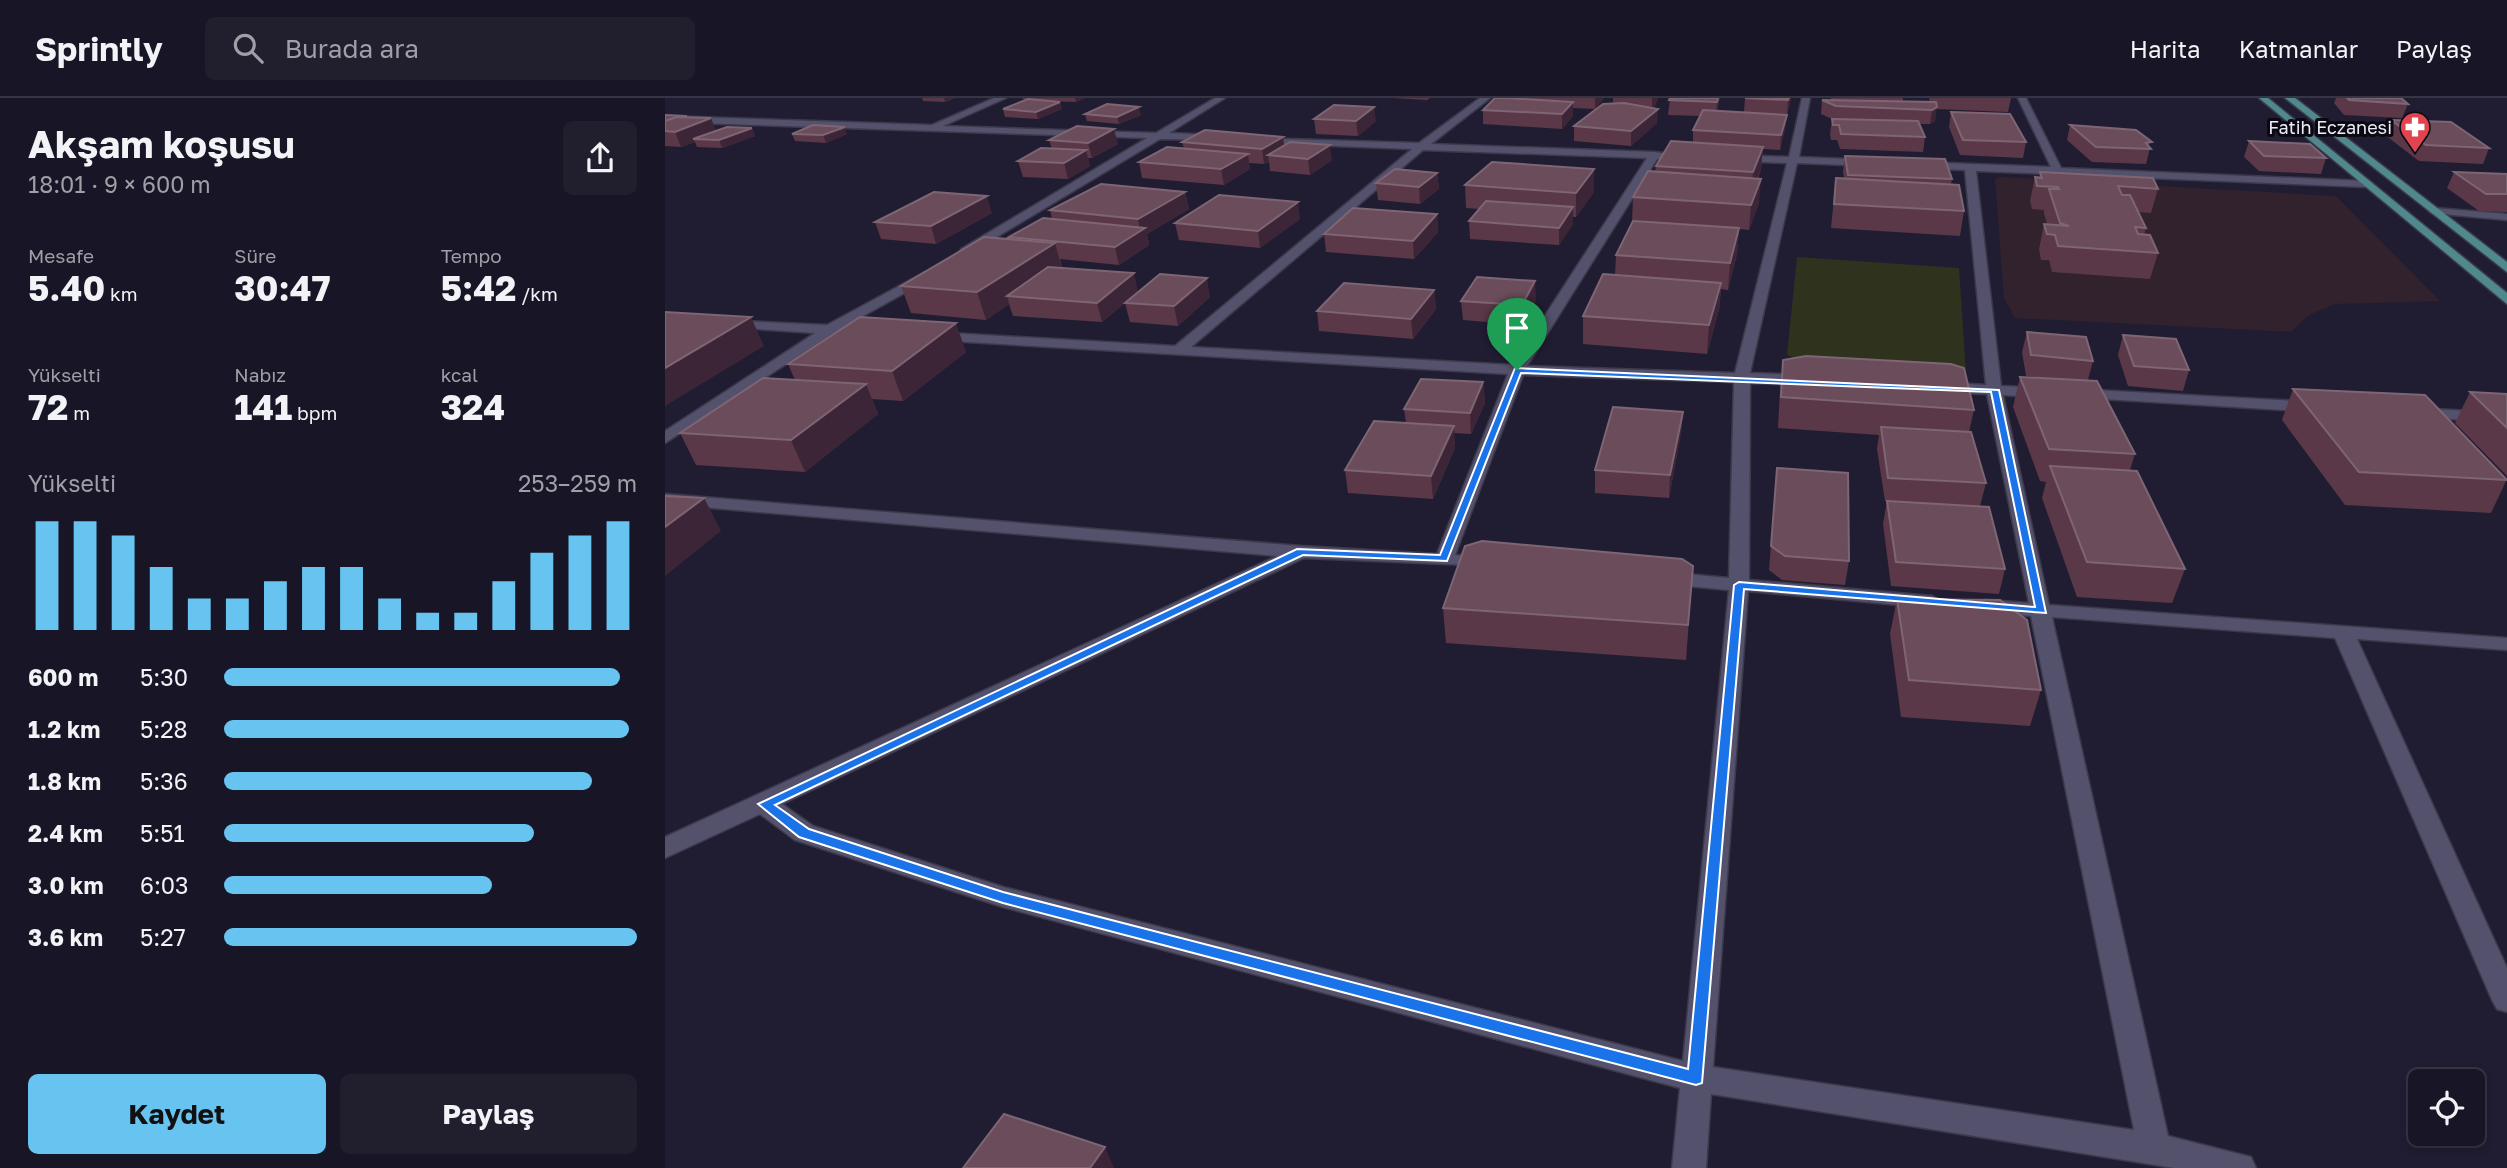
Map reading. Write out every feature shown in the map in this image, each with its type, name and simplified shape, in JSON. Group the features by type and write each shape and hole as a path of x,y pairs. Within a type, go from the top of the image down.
{"main road":[{"path":"2263,98 2507,300"},
{"path":"2289,98 2507,268"}],"street":[{"path":"928,129 1002,98"},
{"path":"665,438 830,329 941,266 1221,98"},
{"path":"1177,351 1419,148 1486,98"},
{"path":"1689,1168 1739,585 1742,377 1806,98"},
{"path":"2022,98 2057,170"},
{"path":"665,119 1229,139"},
{"path":"1243,139 1695,157"},
{"path":"1444,559 1517,370 1654,155"},
{"path":"1723,158 1888,163"},
{"path":"1902,164 2367,184"},
{"path":"1970,166 1994,390 2154,1149"},
{"path":"2435,211 2507,218"},
{"path":"706,322 886,333"},
{"path":"914,334 1517,370 1822,381"},
{"path":"1928,387 2327,408"},
{"path":"2396,412 2507,418"},
{"path":"665,499 1301,552 1511,565"},
{"path":"665,848 1301,552"},
{"path":"1645,577 2042,611 2341,629 2507,644"},
{"path":"2341,629 2507,1000"},
{"path":"764,804 804,833 1003,897 1696,1078 2154,1149 2239,1168"}],"shaded area":[{"path":"2001,177 2336,196 2440,301 2335,304 2309,315 2291,332 2015,318 2004,298 1995,179"}],"green space":[{"path":"1797,257 1959,268 1966,375 1806,362 1787,355"}],"building":[{"path":"1495,98 1573,102 1562,114 1483,110"},
{"path":"1718,98 1717,102 1669,100"},
{"path":"1745,98 1789,98 1788,100"},
{"path":"2347,98 2401,98 2408,104 2349,100"},
{"path":"1028,99 1060,102 1036,112 1003,109"},
{"path":"1822,100 1936,102 1937,107 1932,110 1836,106"},
{"path":"1624,103 1658,109 1631,131 1574,126 1603,104"},
{"path":"1107,104 1139,107 1117,117 1085,114"},
{"path":"1334,105 1374,107 1356,121 1314,119"},
{"path":"1703,110 1787,115 1781,135 1693,130"},
{"path":"1951,112 2010,114 2026,142 1963,140"},
{"path":"665,115 687,116 665,121"},
{"path":"677,117 711,118 675,132 665,131 665,121"},
{"path":"1832,119 1918,121 1925,137 1841,134 1839,125 1833,125"},
{"path":"2391,120 2451,122 2489,148 2426,145"},
{"path":"813,125 845,127 823,135 792,134"},
{"path":"2070,125 2136,130 2152,142 2146,143 2151,149 2096,147"},
{"path":"1077,126 1114,129 1088,143 1049,140"},
{"path":"727,127 752,128 719,140 693,139"},
{"path":"1205,130 1283,137 1262,149 1182,142"},
{"path":"1671,141 1763,147 1753,172 1656,166"},
{"path":"2249,141 2310,144 2326,158 2264,156"},
{"path":"1290,142 1330,145 1308,159 1268,155"},
{"path":"1167,147 1248,154 1221,169 1139,162"},
{"path":"1041,148 1086,150 1064,163 1018,161"},
{"path":"1845,156 1945,159 1952,179 1848,175"},
{"path":"1492,162 1594,169 1576,193 1465,185"},
{"path":"1395,169 1437,173 1419,187 1376,183"},
{"path":"1648,171 1761,179 1751,205 1633,197"},
{"path":"2040,172 2153,178 2158,189 2118,186 2122,195 2130,195 2146,228 2135,227 2138,234 2150,235 2158,253 2058,246 2055,235 2047,234 2044,224 2069,226 2060,223 2049,189 2059,189 2058,187 2037,186 2035,177 2042,178"},
{"path":"2454,172 2507,174 2507,194 2486,194"},
{"path":"1836,178 1959,185 1964,211 1834,204"},
{"path":"1101,184 1185,192 1138,219 1050,210"},
{"path":"934,192 987,196 931,226 875,222"},
{"path":"1219,195 1298,202 1258,231 1175,223"},
{"path":"1486,201 1573,207 1559,228 1469,221"},
{"path":"1353,208 1437,214 1413,241 1324,234"},
{"path":"1043,218 1145,228 1115,247 1009,237"},
{"path":"1633,221 1739,228 1730,263 1616,255"},
{"path":"984,237 1055,243 977,292 901,286"},
{"path":"1048,267 1134,273 1097,303 1007,296"},
{"path":"1160,274 1207,278 1174,306 1125,303"},
{"path":"1603,274 1721,283 1709,325 1583,316"},
{"path":"1477,277 1535,281 1522,305 1461,301"},
{"path":"1344,283 1434,290 1411,319 1317,311"},
{"path":"665,312 751,317 665,368"},
{"path":"860,317 956,323 892,371 788,364"},
{"path":"2027,332 2086,337 2093,361 2031,355"},
{"path":"2123,335 2176,339 2189,370 2134,366"},
{"path":"1806,356 1951,364 1964,368 1974,410 1781,397 1783,360"},
{"path":"2020,377 2097,381 2135,454 2049,449"},
{"path":"763,378 866,384 791,440 680,433"},
{"path":"1421,379 1483,382 1470,413 1404,409"},
{"path":"2293,389 2425,395 2507,480 2359,472"},
{"path":"2470,392 2507,394 2507,428"},
{"path":"1613,407 1683,412 1670,475 1595,470"},
{"path":"1374,421 1454,426 1431,476 1345,470"},
{"path":"1881,427 1971,432 1986,483 1888,478"},
{"path":"2050,466 2137,471 2185,569 2087,562"},
{"path":"1777,468 1848,473 1849,561 1785,556 1771,546"},
{"path":"665,496 704,498 665,527"},
{"path":"1887,501 1989,507 2005,569 1896,562"},
{"path":"1482,541 1682,559 1693,566 1688,625 1443,608 1465,546"},
{"path":"1897,599 2000,600 2027,620 2041,690 1909,680"},
{"path":"1004,1114 1105,1147 1090,1168 963,1168"}],"place":[{"name":"Fatih Eczanesi","path":"2415,154"}],"route":[{"path":"1517,370 1742,377 1994,390 2042,611 1739,585 1696,1078 1003,897 804,833 764,804 1301,552 1444,559 1517,370"}]}
